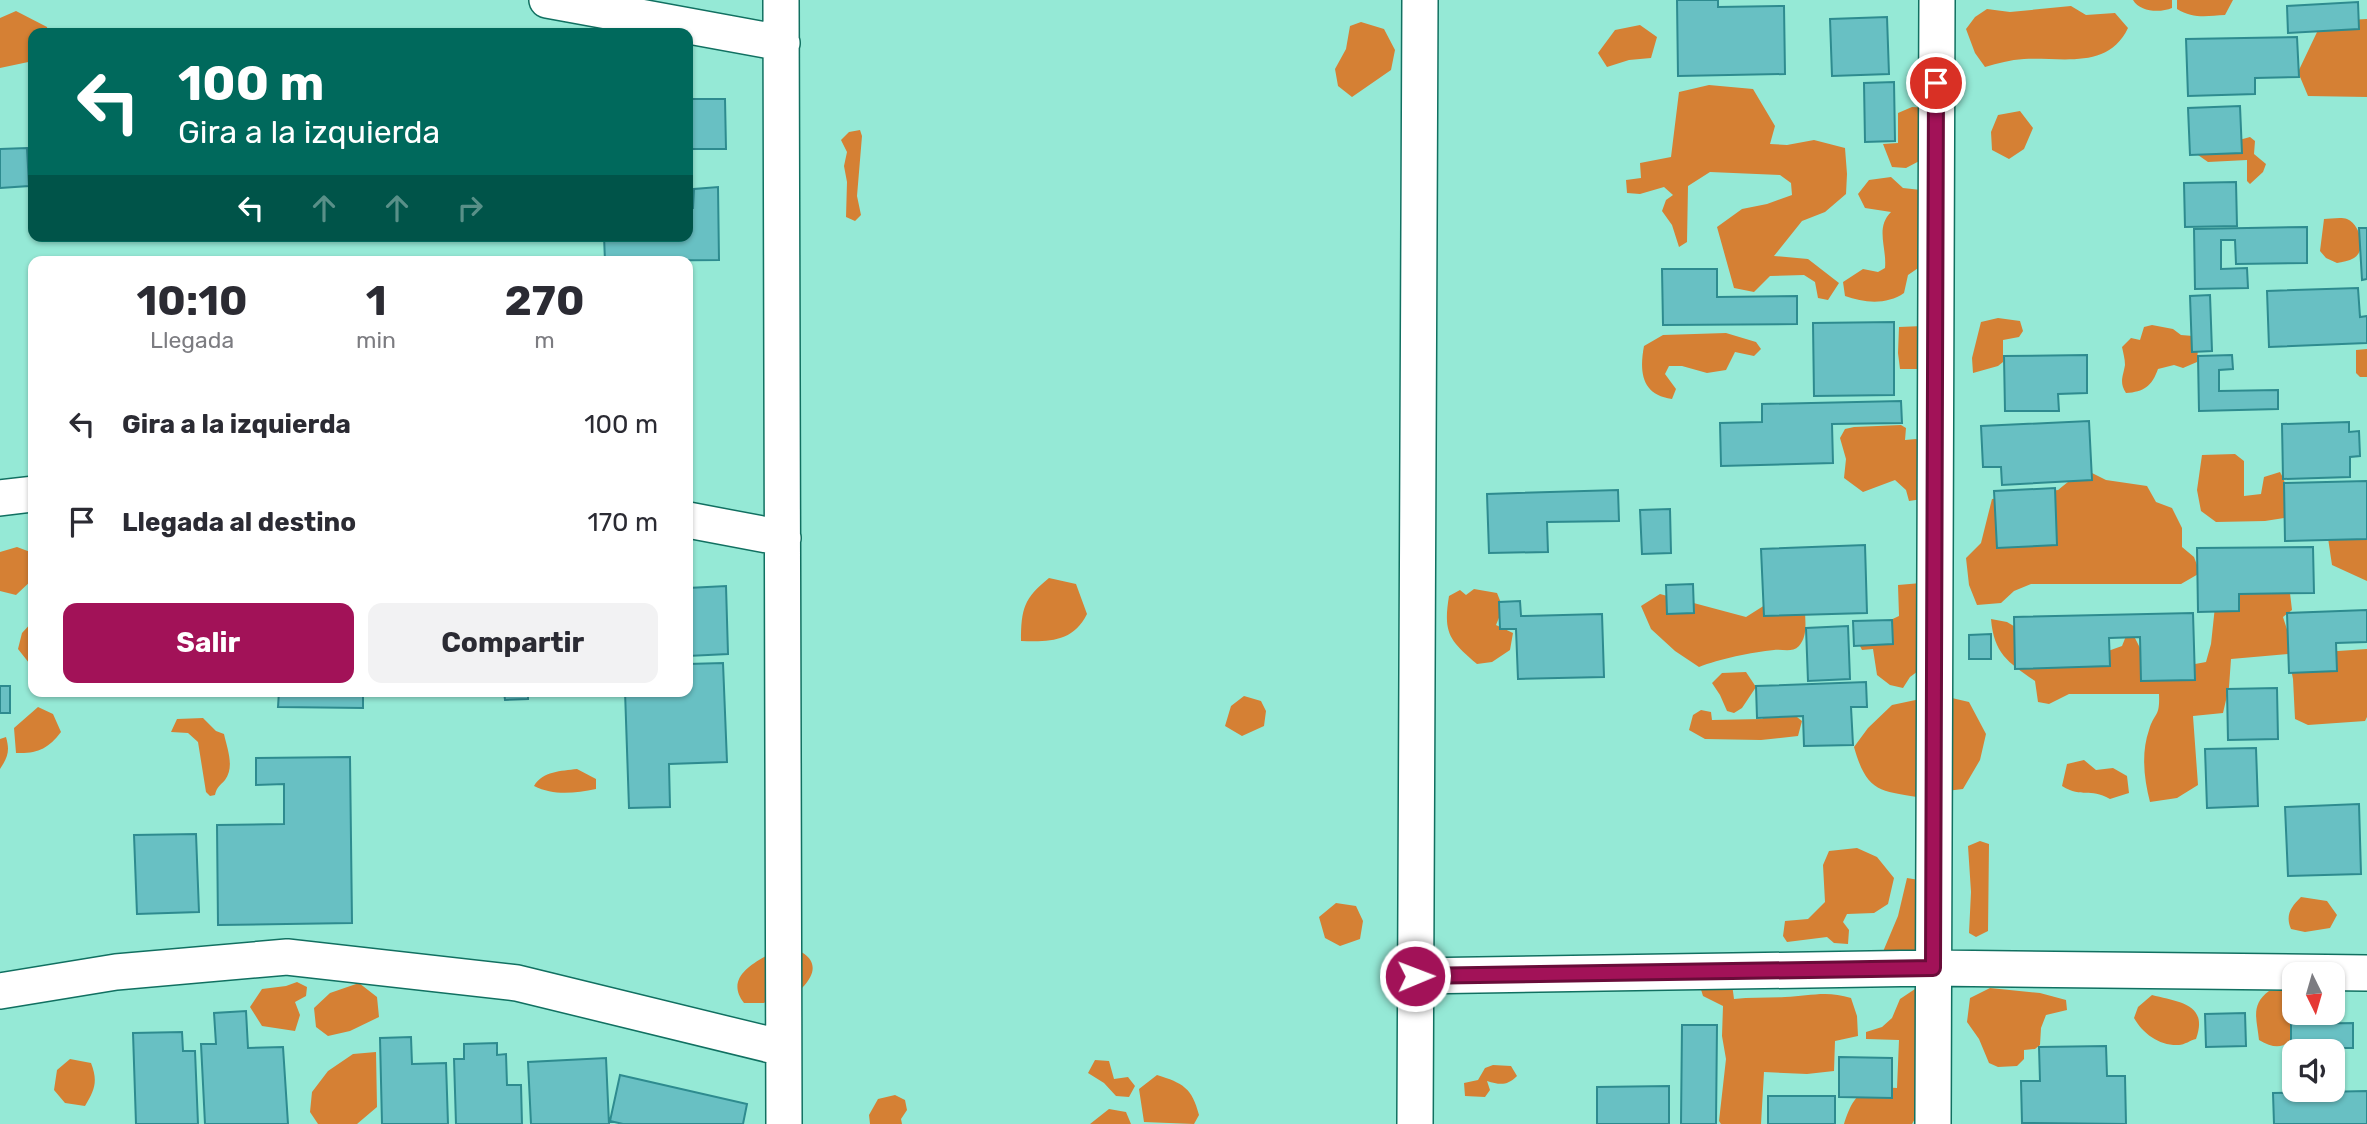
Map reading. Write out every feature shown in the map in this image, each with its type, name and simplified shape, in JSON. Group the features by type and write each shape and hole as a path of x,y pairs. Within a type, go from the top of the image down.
{"street":[{"path":"547,0 782,43"},
{"path":"781,0 784,1124"},
{"path":"1415,1124 1420,0"},
{"path":"1933,1124 1937,0"},
{"path":"0,498 28,495"},
{"path":"693,521 783,538"},
{"path":"0,991 116,972 286,957 517,983 783,1048"},
{"path":"1415,976 1933,968 2367,973"}],"shaded area":[{"path":"2133,0 2172,0 2172,8 2151,10 2140,7"},
{"path":"2177,0 2233,0 2225,15 2194,16 2177,9"},
{"path":"2071,6 2086,15 2115,13 2128,28 2109,50 2096,56 2019,59 1985,67 1975,53 1966,29 1975,17 1987,9 2010,12"},
{"path":"16,11 47,27 28,28 28,62 0,68 0,18"},
{"path":"2367,19 2367,97 2308,96 2298,72 2318,30 2330,21"},
{"path":"1361,22 1384,29 1395,50 1391,70 1352,97 1338,86 1335,69 1346,49 1350,26"},
{"path":"1640,25 1657,37 1651,58 1629,60 1607,67 1598,53 1615,30"},
{"path":"1709,85 1753,89 1775,126 1770,144 1787,145 1814,140 1845,148 1846,194 1825,212 1802,221 1774,256 1808,259 1839,283 1828,300 1818,298 1815,282 1804,275 1770,276 1754,292 1734,288 1717,227 1742,209 1792,195 1791,183 1780,175 1710,172 1688,186 1687,242 1679,247 1672,225 1662,211 1666,200 1673,195 1664,187 1640,194 1627,193 1626,180 1641,178 1640,163 1671,157 1679,92"},
{"path":"1912,107 1930,108 1925,158 1906,168 1892,167 1883,144 1898,143 1898,113"},
{"path":"2020,111 2033,128 2024,149 2009,159 1992,150 1991,132 1998,115"},
{"path":"860,130 862,136 857,196 861,215 855,221 846,217 847,182 844,166 847,152 841,140 849,132"},
{"path":"2250,137 2255,141 2254,154 2266,164 2263,172 2250,184 2247,181 2247,160 2208,162 2198,155 2199,144 2232,142"},
{"path":"1891,177 1903,188 1921,190 1927,262 1908,275 1904,293 1890,300 1875,302 1845,296 1843,282 1863,269 1878,272 1885,268 1883,231 1886,218 1891,212 1865,208 1858,194 1869,180"},
{"path":"2345,218 2352,222 2361,243 2354,258 2337,263 2326,258 2320,251 2324,219"},
{"path":"1998,318 2020,321 2023,331 2019,337 2003,340 2003,362 1973,373 1972,358 1981,322"},
{"path":"2152,325 2173,329 2181,335 2193,336 2198,348 2197,362 2183,368 2174,365 2158,369 2146,387 2126,393 2122,382 2125,365 2122,347 2131,338 2140,340 2144,327"},
{"path":"1923,326 1922,369 1900,369 1899,327"},
{"path":"1726,333 1756,342 1761,349 1754,356 1735,352 1726,370 1707,373 1682,366 1669,366 1665,374 1676,389 1672,399 1662,397 1649,388 1643,374 1644,346 1663,335"},
{"path":"2367,349 2367,377 2360,377 2356,373 2356,350"},
{"path":"1901,425 1906,428 1905,440 1916,439 1936,449 1922,499 1909,501 1906,490 1895,480 1863,492 1844,478 1846,459 1840,438 1845,429"},
{"path":"2235,454 2244,461 2244,496 2261,494 2264,477 2280,472 2288,495 2284,518 2216,522 2201,511 2197,490 2202,455"},
{"path":"2084,469 2106,480 2147,486 2156,502 2172,508 2182,528 2182,547 2194,557 2200,573 2181,584 2031,584 2014,591 2001,603 1977,605 1969,585 1966,558 1981,543 1992,499 2058,490"},
{"path":"2367,524 2367,581 2332,565 2328,538"},
{"path":"17,547 28,551 28,584 16,595 0,591 0,552"},
{"path":"1049,578 1076,584 1087,614 1075,630 1067,635 1050,640 1021,641 1023,612 1029,598"},
{"path":"1933,582 1941,654 1910,677 1903,688 1890,685 1877,675 1873,649 1862,650 1859,644 1865,632 1899,616 1898,585"},
{"path":"1474,589 1497,593 1503,608 1496,625 1513,633 1510,650 1492,662 1477,664 1454,642 1448,627 1449,596 1460,590 1466,595"},
{"path":"2237,593 2290,593 2292,610 2283,617 2295,654 2367,649 2367,717 2365,721 2308,725 2295,719 2293,679 2288,654 2231,659 2229,687 2223,713 2193,716 2198,785 2177,798 2150,802 2144,757 2149,730 2158,711 2159,694 2069,694 2049,704 2038,702 2035,681 2017,668 1999,649 1991,619 2108,651 2122,646 2126,636 2134,636 2141,650 2173,668 2206,662 2211,644 2216,597"},
{"path":"1660,594 1746,617 1765,605 1805,609 1804,638 1799,646 1793,649 1746,654 1699,667 1675,651 1651,629 1641,606"},
{"path":"28,626 28,662 18,649 22,633"},
{"path":"1746,672 1756,687 1742,708 1734,713 1727,711 1712,683 1722,673"},
{"path":"1939,695 1969,702 1986,734 1980,760 1963,789 1929,793 1924,798 1896,794 1870,782 1854,747 1868,728 1892,705"},
{"path":"1244,696 1261,701 1266,711 1264,726 1242,736 1225,726 1231,706"},
{"path":"38,707 53,714 61,732 41,749 30,753 16,753 14,728"},
{"path":"1787,709 1802,721 1798,736 1761,740 1705,739 1689,730 1693,715 1701,710 1711,712 1712,720 1762,719 1773,710"},
{"path":"203,718 216,731 224,734 229,757 228,775 215,795 210,796 206,792 198,742 188,733 171,732 177,719"},
{"path":"6,737 8,754 0,769 0,739"},
{"path":"2084,760 2096,770 2113,768 2127,776 2129,793 2110,799 2097,794 2075,792 2062,786 2067,764"},
{"path":"577,769 596,779 596,789 557,792 534,786 547,775"},
{"path":"1980,841 1989,844 1988,931 1976,937 1969,933 1971,892 1968,846"},
{"path":"1857,848 1877,857 1894,878 1888,904 1874,913 1847,914 1843,922 1849,930 1848,944 1834,943 1827,937 1787,942 1783,936 1785,921 1808,919 1825,902 1823,865 1829,851"},
{"path":"1907,878 1925,881 1923,950 1882,954 1898,916"},
{"path":"2301,897 2327,901 2337,915 2330,928 2305,932 2291,929 2290,912"},
{"path":"1336,903 1356,906 1363,921 1360,939 1340,946 1325,938 1319,917"},
{"path":"784,945 800,951 811,960 813,966 809,980 802,988 784,987 764,1003 744,1003 738,992 741,975"},
{"path":"297,982 307,987 306,996 295,1002 300,1015 295,1031 262,1026 250,1007 262,989"},
{"path":"359,983 377,997 379,1017 350,1031 328,1036 316,1027 314,1008 330,993"},
{"path":"1699,983 1732,984 1734,999 1826,994 1851,998 1857,1016 1858,1036 1835,1041 1834,1071 1807,1074 1764,1072 1761,1124 1721,1124 1719,1121 1726,1059 1722,1036 1723,1006 1703,996"},
{"path":"1990,988 2040,993 2066,1000 2067,1010 2046,1015 2041,1028 2040,1045 2035,1049 2024,1050 2024,1059 2017,1066 1998,1067 1989,1063 1979,1039 1967,1022 1970,998"},
{"path":"1915,989 1942,991 1918,1017 1915,1025 1927,1027 1919,1112 1912,1124 1844,1124 1851,1106 1863,1092 1875,1087 1897,1088 1899,1040 1866,1039 1866,1032 1882,1027 1892,1018 1900,999"},
{"path":"2269,991 2282,991 2282,1026 2294,1026 2291,1039 2282,1039 2281,1046 2259,1040 2257,1007"},
{"path":"2152,995 2181,1003 2195,1011 2199,1027 2196,1039 2181,1045 2172,1045 2153,1038 2142,1029 2134,1018 2138,1007"},
{"path":"376,1052 377,1107 357,1124 318,1124 310,1112 312,1092 328,1071 353,1054"},
{"path":"70,1059 91,1063 93,1069 94,1085 85,1106 65,1103 54,1090 57,1070"},
{"path":"1095,1060 1109,1061 1114,1079 1128,1077 1135,1086 1129,1097 1116,1096 1104,1083 1088,1073"},
{"path":"1493,1065 1511,1066 1517,1076 1503,1084 1487,1081 1490,1090 1485,1097 1465,1096 1464,1083 1478,1080 1485,1068"},
{"path":"1157,1075 1180,1084 1193,1098 1199,1115 1194,1124 1144,1122 1139,1089"},
{"path":"895,1095 905,1100 907,1110 901,1119 902,1124 870,1124 869,1115 878,1099"},
{"path":"1109,1109 1126,1112 1131,1124 1090,1124"}],"building":[{"path":"1677,0 1718,0 1718,7 1784,6 1785,74 1678,76"},
{"path":"2358,2 2359,29 2288,33 2287,6"},
{"path":"1887,17 1889,74 1832,76 1830,19"},
{"path":"2297,37 2299,77 2255,78 2255,94 2188,96 2186,39"},
{"path":"1894,82 1895,141 1865,142 1864,83"},
{"path":"693,99 725,99 726,149 693,149"},
{"path":"2240,106 2242,153 2190,155 2188,108"},
{"path":"27,148 28,186 0,188 0,149"},
{"path":"2236,182 2237,226 2185,227 2184,183"},
{"path":"718,187 719,260 693,260 693,256 605,256 604,242 693,242 694,189"},
{"path":"2307,227 2307,263 2236,264 2235,240 2221,240 2221,269 2247,268 2248,288 2195,289 2194,229"},
{"path":"2359,228 2367,228 2367,279 2362,280"},
{"path":"1662,269 1717,269 1717,297 1797,296 1797,324 1663,325"},
{"path":"2358,288 2360,317 2367,316 2367,343 2269,347 2267,291"},
{"path":"2210,295 2212,351 2192,352 2190,296"},
{"path":"1894,322 1894,395 1814,396 1813,323"},
{"path":"2087,355 2087,393 2058,394 2059,411 2005,411 2004,356"},
{"path":"2232,355 2233,369 2219,370 2219,391 2278,390 2278,409 2199,411 2198,356"},
{"path":"1901,401 1902,423 1832,424 1833,463 1721,466 1720,423 1762,422 1762,404"},
{"path":"2089,421 2092,480 2002,485 2001,467 1983,467 1981,426"},
{"path":"2349,422 2349,432 2359,431 2360,456 2350,457 2350,477 2283,479 2282,424"},
{"path":"2367,481 2367,539 2285,541 2284,483"},
{"path":"2055,488 2057,545 1997,548 1994,491"},
{"path":"1618,490 1619,521 1547,522 1548,552 1489,553 1487,494"},
{"path":"1670,509 1671,553 1642,554 1640,510"},
{"path":"1865,545 1867,613 1764,616 1761,549"},
{"path":"2313,547 2314,593 2239,594 2239,611 2198,612 2197,548"},
{"path":"1693,584 1694,613 1667,614 1666,585"},
{"path":"726,586 728,654 693,656 693,588"},
{"path":"1520,601 1521,616 1602,614 1604,677 1518,679 1516,629 1500,629 1499,602"},
{"path":"2367,610 2367,642 2336,643 2337,671 2289,673 2287,613"},
{"path":"2193,613 2195,680 2141,681 2140,637 2109,638 2110,666 2015,669 2014,617"},
{"path":"1892,620 1893,644 1854,646 1853,621"},
{"path":"1848,626 1850,679 1808,681 1806,628"},
{"path":"1991,634 1991,659 1969,659 1969,635"},
{"path":"723,663 727,762 669,764 670,807 629,808 625,697 693,697 693,664"},
{"path":"1866,682 1867,707 1851,707 1853,745 1804,746 1803,716 1757,718 1756,686"},
{"path":"0,686 10,686 10,713 0,713"},
{"path":"2277,688 2278,739 2228,740 2227,689"},
{"path":"279,697 363,697 363,708 278,707"},
{"path":"505,697 528,697 528,699 505,700"},
{"path":"2256,748 2258,806 2207,808 2205,749"},
{"path":"350,757 352,923 218,925 217,825 284,824 284,784 256,785 256,758"},
{"path":"2359,804 2361,874 2288,876 2285,807"},
{"path":"196,834 199,912 137,914 134,835"},
{"path":"246,1011 248,1048 283,1047 288,1124 205,1124 201,1044 216,1044 214,1013"},
{"path":"2245,1013 2246,1046 2206,1047 2205,1014"},
{"path":"2345,1023 2353,1023 2353,1048 2345,1048 2345,1039 2291,1039 2291,1026 2345,1026"},
{"path":"1682,1025 1717,1025 1716,1124 1681,1124"},
{"path":"182,1032 183,1051 195,1051 198,1124 136,1124 133,1033"},
{"path":"411,1037 412,1064 446,1063 448,1124 382,1124 380,1038"},
{"path":"497,1043 497,1055 506,1054 507,1085 521,1085 522,1124 456,1124 454,1059 464,1059 464,1044"},
{"path":"2106,1046 2107,1076 2125,1076 2126,1124 2022,1123 2021,1081 2040,1081 2039,1047"},
{"path":"1839,1057 1892,1058 1892,1098 1839,1097"},
{"path":"606,1058 609,1124 531,1124 528,1062"},
{"path":"620,1075 747,1104 743,1124 623,1124 610,1121"},
{"path":"1669,1086 1669,1124 1597,1124 1597,1087"},
{"path":"2345,1091 2367,1091 2367,1124 2274,1124 2273,1093 2282,1093 2282,1102 2345,1102"},
{"path":"1768,1096 1835,1096 1835,1124 1768,1124"}],"route":[{"path":"1415,976 1933,968 1936,83"}]}
